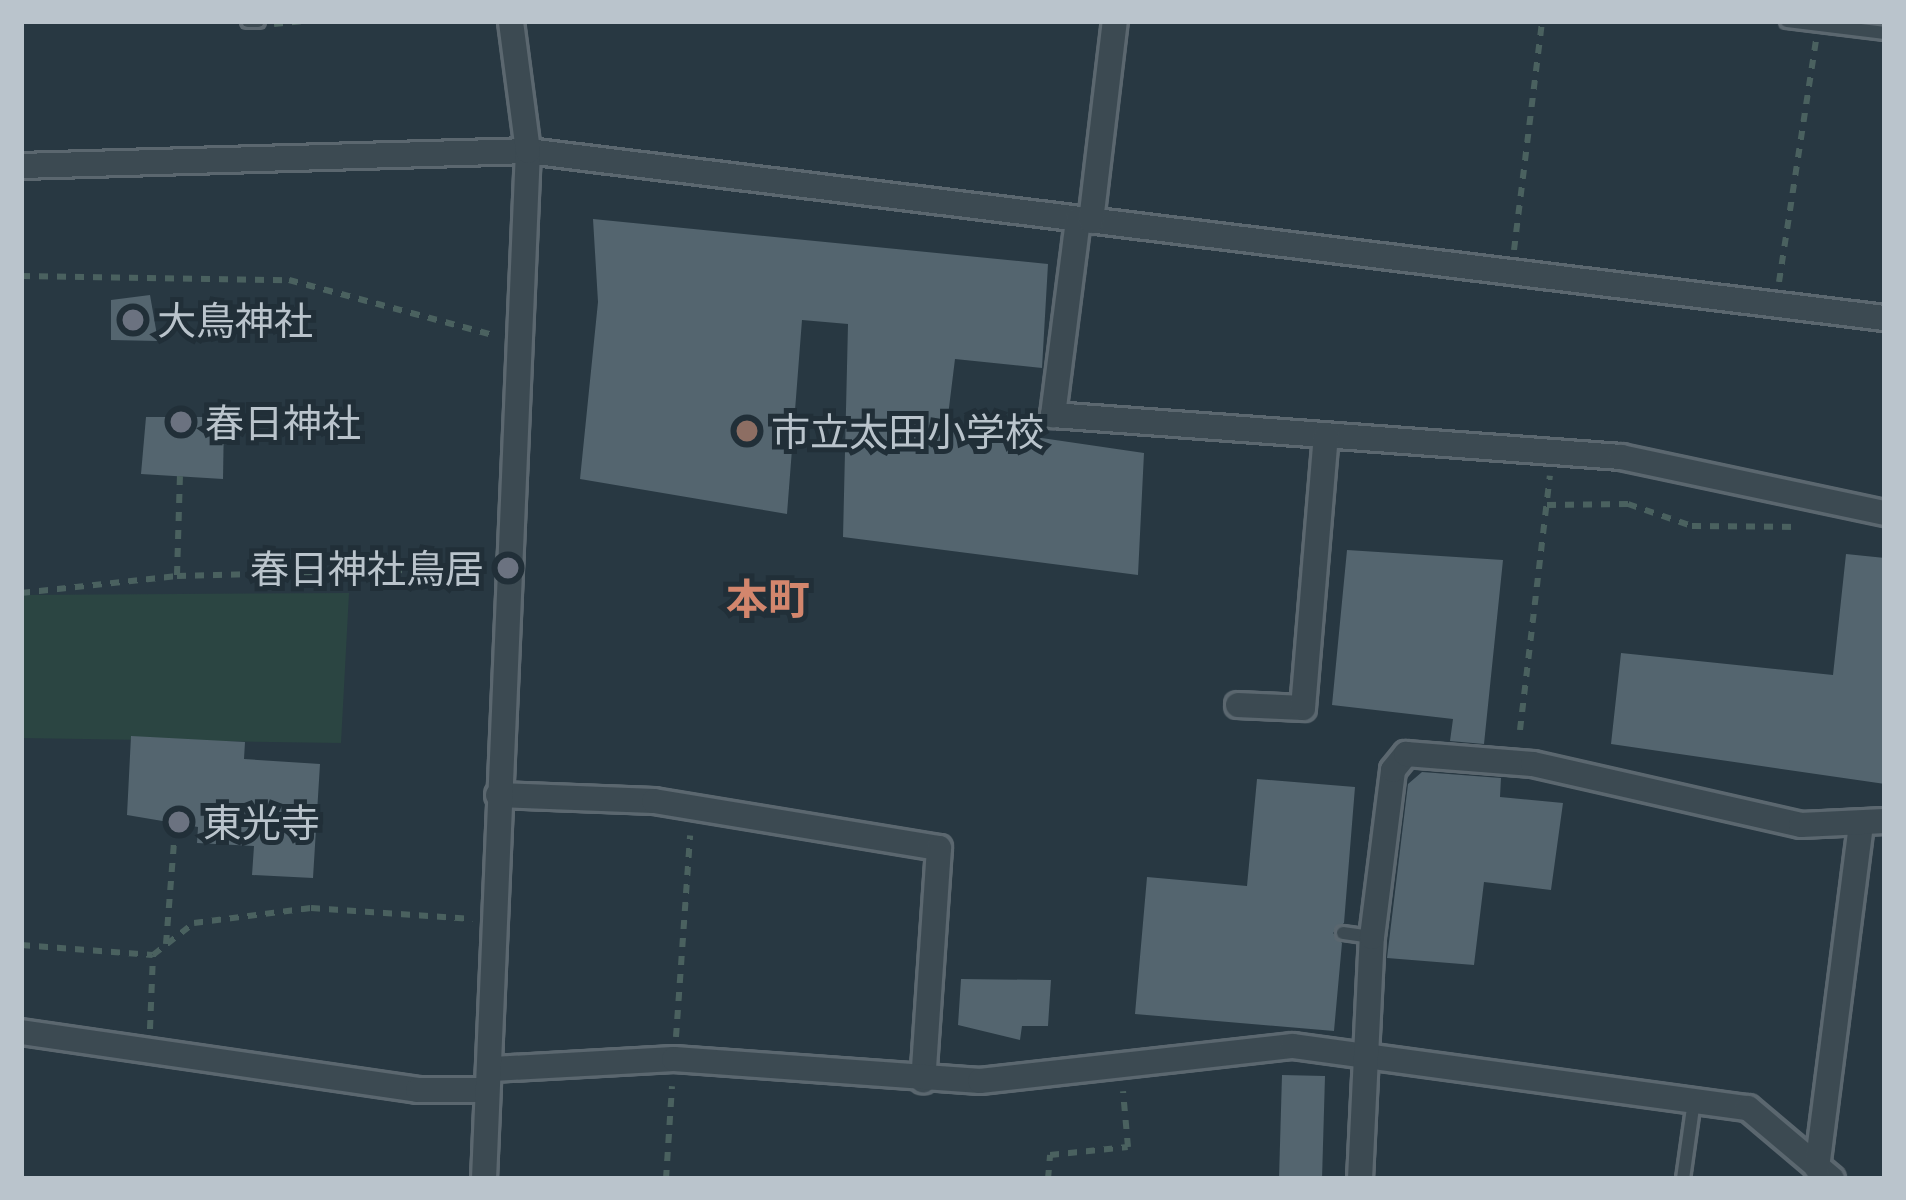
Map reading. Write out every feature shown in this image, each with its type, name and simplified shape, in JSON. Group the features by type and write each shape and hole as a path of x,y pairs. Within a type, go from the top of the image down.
{"street":[{"path":"484,1179 528,151 511,21"},
{"path":"1115,21 1053,415 1621,458 1885,513"},
{"path":"21,166 528,151 1885,318"},
{"path":"1238,705 1303,708 1326,436"},
{"path":"1360,1179 1372,937 1393,770 1406,754 1533,764 1650,799 1873,823 1824,1173"},
{"path":"498,795 692,807 939,848 922,1080"},
{"path":"21,1032 150,1050 490,1079 674,1059 922,1080 1294,1046 1748,1108 1824,1173"}],"lane":[{"path":"248,21 258,21"},
{"path":"1787,21 1885,33"},
{"path":"1343,933 1372,937"},
{"path":"1683,1179 1694,1100"}],"path":[{"path":"1512,272 1542,21"},
{"path":"1776,304 1818,25"},
{"path":"21,276 289,280 519,342"},
{"path":"1520,730 1552,454"},
{"path":"177,576 179,476"},
{"path":"1546,505 1628,504 1692,526 1798,527"},
{"path":"21,592 177,576 508,568"},
{"path":"666,1179 692,807"},
{"path":"166,944 175,829"},
{"path":"21,945 153,955 194,922 311,908 494,920"},
{"path":"150,1050 153,955"},
{"path":"1048,1179 1051,1155 1128,1147 1121,1064"}],"green space":[{"path":"349,593 341,743 21,738 21,595"}],"building":[{"path":"593,219 1048,264 1042,368 955,359 947,424 1144,453 1138,575 843,537 848,324 802,320 787,514 580,479 598,302"},
{"name":"大鳥神社","path":"150,295 158,341 111,340 111,300"},
{"path":"146,417 224,417 223,479 141,474"},
{"path":"1347,550 1503,560 1484,744 1450,741 1453,719 1332,705"},
{"path":"1846,554 1885,558 1885,784 1611,744 1621,653 1833,675"},
{"path":"131,736 245,742 244,759 320,764 313,878 252,875 254,846 197,843 198,827 127,815"},
{"path":"1422,772 1501,778 1500,797 1563,803 1551,890 1484,882 1474,965 1387,958 1408,784"},
{"path":"1257,779 1355,787 1344,923 1333,933 1342,943 1334,1031 1135,1014 1147,877 1247,886"},
{"path":"961,979 1051,980 1048,1026 1022,1026 1020,1040 958,1025"},
{"path":"1282,1075 1325,1076 1322,1179 1279,1179"}],"place":[{"name":"大鳥神社","path":"133,320"},
{"name":"春日神社","path":"181,422"},
{"name":"市立太田小学校","path":"747,431"},
{"name":"春日神社鳥居","path":"508,568"},
{"name":"東光寺","path":"179,822"}],"district":[{"name":"本町","path":"768,598"}]}
